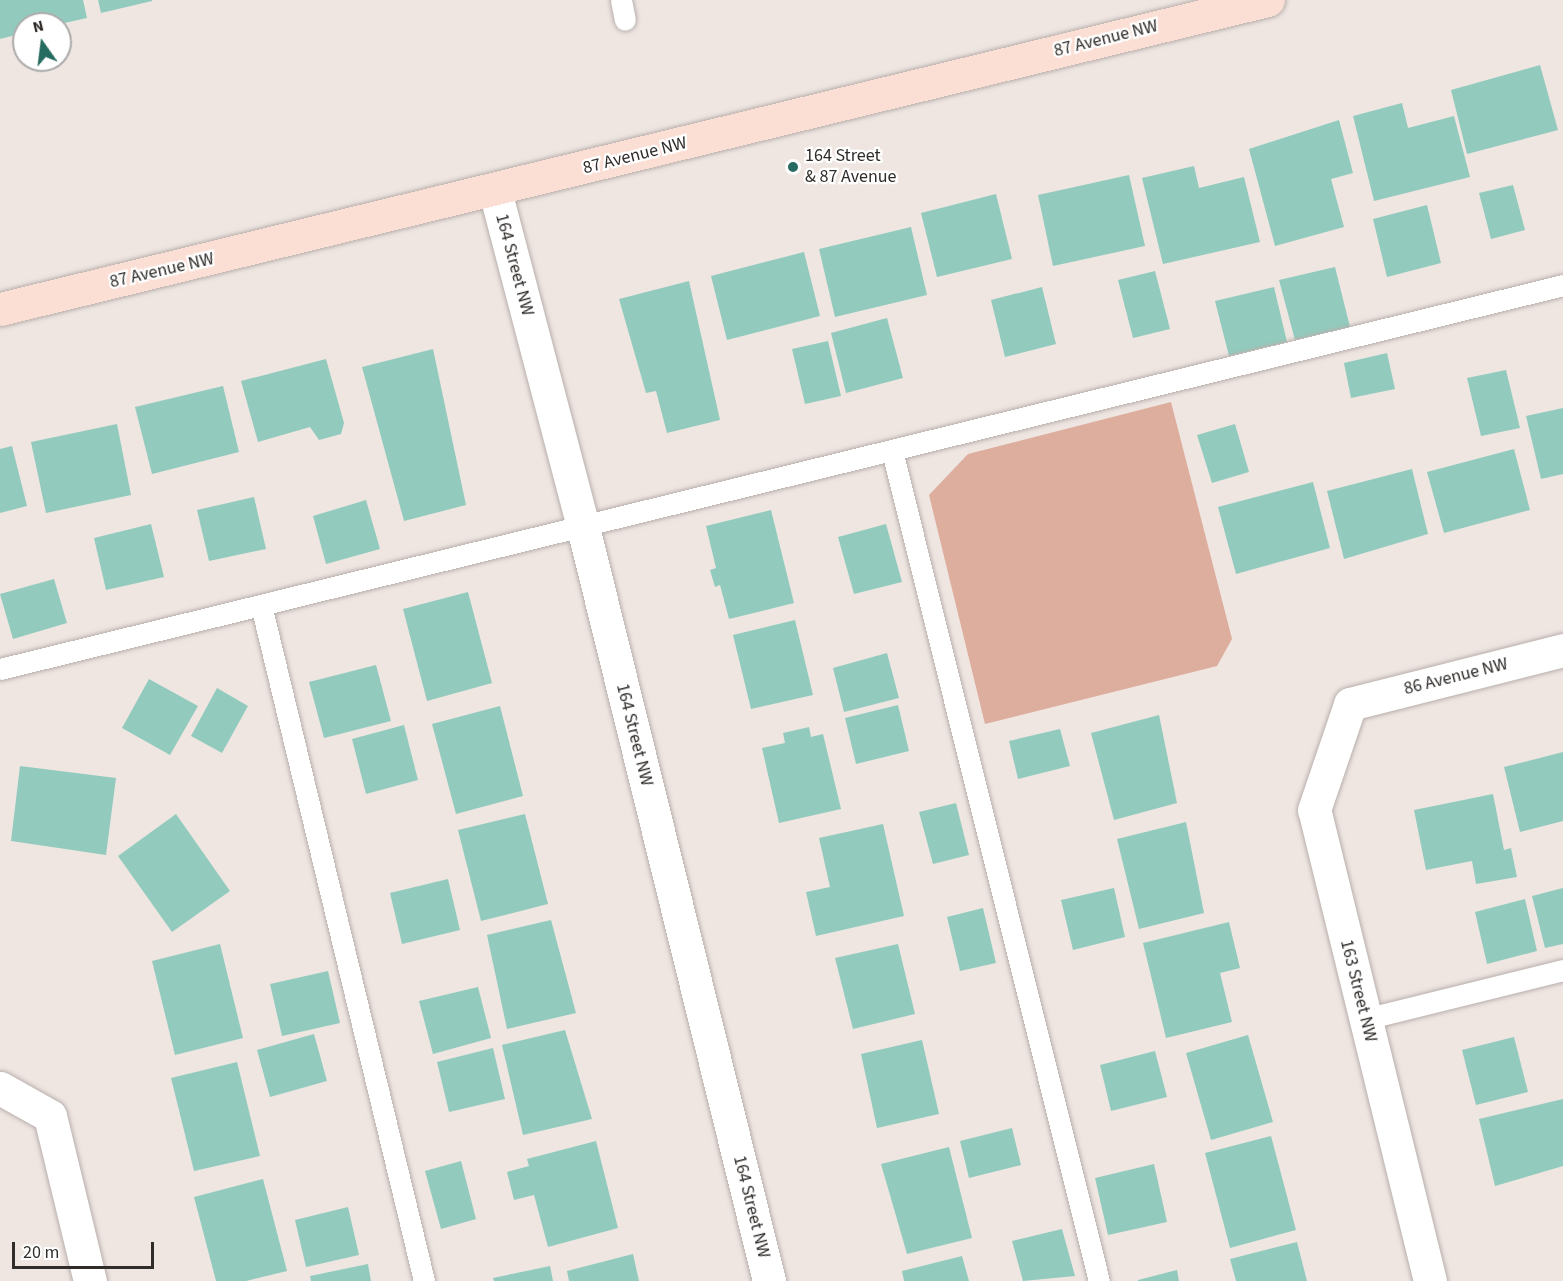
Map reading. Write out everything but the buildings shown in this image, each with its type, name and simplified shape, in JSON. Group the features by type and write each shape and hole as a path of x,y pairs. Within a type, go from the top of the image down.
{"main road":[{"name":"87 Avenue NW","path":"0,309 495,191 1268,0"}],"street":[{"name":"164 Street NW","path":"495,191 583,527 769,1281"},
{"name":"86 Avenue NW","path":"1350,704 1563,650"},
{"name":"163 Street NW","path":"1350,704 1314,810 1430,1281"},
{"path":"0,1088 50,1116 90,1281"}],"lane":[{"path":"0,669 1563,285"},
{"path":"892,451 1099,1281"},
{"path":"261,605 424,1281"},
{"path":"1365,1019 1563,970"}],"shaded area":[{"path":"1171,402 1232,639 1217,666 985,724 929,495 968,454"}],"place":[{"name":"164 Street & 87 Avenue","path":"793,167"}]}
